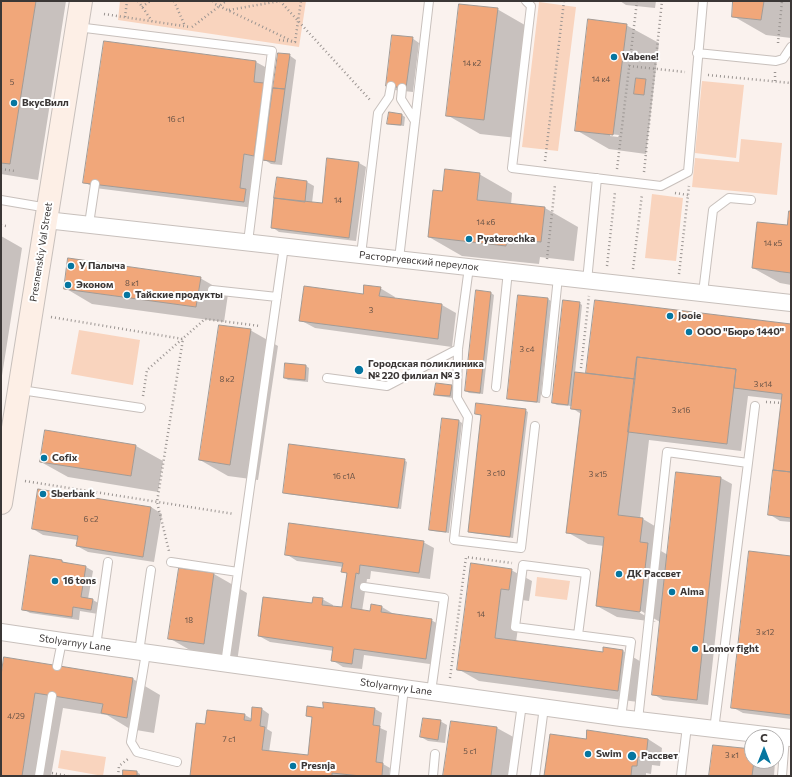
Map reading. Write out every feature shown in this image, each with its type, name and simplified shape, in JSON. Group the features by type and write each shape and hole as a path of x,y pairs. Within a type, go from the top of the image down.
{"main road":[{"name":"Presnenskiy Val Street","path":"1,503 11,479 20,390 81,1"}],"street":[{"name":"Расторгуевский переулок","path":"47,214 89,224 558,277 588,287 703,293 791,303"},
{"name":"Stolyarnyy Lane","path":"1,632 621,718 714,730 788,737"}],"lane":[{"path":"399,259 429,1"},
{"path":"526,1 531,6 512,168 661,186 688,172 697,52 703,1"},
{"path":"76,27 272,51 248,242"},
{"path":"697,52 776,61 783,59 791,47"},
{"path":"361,255 378,113 389,97 391,86"},
{"path":"402,88 401,99 415,121"},
{"path":"389,97 401,99"},
{"path":"588,287 597,178"},
{"path":"89,224 95,184"},
{"path":"703,293 713,210 729,198 751,200"},
{"path":"1,200 47,214"},
{"path":"225,664 284,246"},
{"path":"469,267 458,349 457,398 468,417 454,540 521,548 535,426"},
{"path":"496,387 508,271"},
{"path":"546,393 558,277"},
{"path":"212,290 277,297"},
{"path":"327,378 387,386 458,349"},
{"path":"20,390 141,408"},
{"path":"714,730 755,406"},
{"path":"638,720 667,452 748,463"},
{"path":"96,646 108,562"},
{"path":"171,562 238,572"},
{"path":"578,635 586,573 523,565 514,627 631,642 621,718"},
{"path":"151,570 131,742 137,752 177,762"},
{"path":"364,587 444,598 431,692"},
{"path":"57,666 62,641"},
{"path":"394,776 404,688"},
{"path":"39,776 52,696"},
{"path":"512,776 522,704"},
{"path":"535,776 544,707"},
{"path":"681,776 687,726"},
{"path":"782,776 788,737"},
{"path":"432,776 435,754"}],"path":[{"path":"125,17 128,1"},
{"path":"138,1 152,21"},
{"path":"142,7 150,1"},
{"path":"174,1 185,26"},
{"path":"213,1 220,6 294,42"},
{"path":"192,27 226,1"},
{"path":"228,10 280,1 380,110"},
{"path":"294,42 301,1"},
{"path":"543,172 564,1"},
{"path":"606,269 637,1"},
{"path":"633,271 662,1"},
{"path":"104,14 200,28"},
{"path":"279,40 294,42"},
{"path":"1,169 15,171"},
{"path":"547,262 557,173"},
{"path":"1,225 6,226"},
{"path":"581,368 588,287"},
{"path":"141,408 147,370 205,319 272,327"},
{"path":"11,479 246,516"},
{"path":"450,679 466,557 523,565"},
{"path":"118,776 119,766 137,752"}],"shaded area":[{"path":"120,1 306,1 299,47 118,20"},
{"path":"539,2 576,7 558,151 522,147"},
{"path":"702,81 744,85 736,158 695,153"},
{"path":"741,139 782,143 777,195 692,187 695,158 739,162"},
{"path":"652,194 683,198 676,261 645,258"},
{"path":"79,330 140,340 133,385 71,374"},
{"path":"537,577 570,581 567,600 535,596"},
{"path":"61,750 106,757 103,776 58,768"}],"building":[{"path":"1,1 36,1 10,164 1,163"},
{"path":"733,1 764,1 761,20 732,17"},
{"path":"459,4 498,8 484,120 446,116"},
{"path":"588,19 627,24 613,135 575,131"},
{"path":"392,35 413,37 406,88 386,86"},
{"path":"104,41 256,61 254,82 264,83 254,156 244,154 240,188 246,189 244,202 83,183"},
{"path":"278,53 290,54 285,89 273,88"},
{"path":"636,78 646,79 644,95 634,94"},
{"path":"273,88 285,89 275,162 263,160"},
{"path":"389,112 402,114 401,125 387,124"},
{"path":"327,158 359,162 349,238 271,228 274,198 322,203"},
{"path":"445,169 480,173 477,200 545,207 541,242 507,239 506,246 428,237 433,190 442,191"},
{"path":"277,177 307,181 305,202 274,198"},
{"path":"789,211 791,211 791,273 752,268 757,222 787,225"},
{"path":"68,258 201,277 196,307 64,289"},
{"path":"364,285 381,287 379,296 442,304 438,339 299,321 304,286 363,294"},
{"path":"476,290 491,292 480,393 465,391"},
{"path":"518,295 548,298 537,402 507,399"},
{"path":"563,300 580,302 568,405 552,403"},
{"path":"595,300 791,324 791,472 773,470 782,394 734,388 736,369 637,357 635,379 586,373"},
{"path":"219,325 251,329 230,465 199,460"},
{"path":"637,357 736,369 727,444 628,432"},
{"path":"285,363 306,365 305,380 284,378"},
{"path":"575,372 635,379 618,515 643,518 640,542 648,543 640,612 596,606 604,537 566,533 581,410 571,409"},
{"path":"436,383 452,385 450,396 434,395"},
{"path":"476,403 526,409 510,537 468,532 481,415 475,414"},
{"path":"442,418 459,420 446,532 429,530"},
{"path":"45,430 136,445 131,476 40,462"},
{"path":"289,444 405,459 398,508 283,493"},
{"path":"773,470 791,472 791,518 768,515"},
{"path":"676,472 721,477 697,700 652,695"},
{"path":"38,489 151,507 143,557 76,546 78,536 32,529"},
{"path":"289,523 424,541 419,573 360,565 359,574 356,573 351,608 370,611 371,604 382,606 381,612 432,619 426,659 354,649 352,664 331,661 333,647 258,636 263,597 312,603 313,597 323,598 322,605 342,607 347,573 341,572 343,563 285,555"},
{"path":"749,551 791,556 791,715 731,708"},
{"name":"16 tons","path":"30,555 62,560 62,562 86,566 81,597 93,599 91,610 73,607 72,617 22,610"},
{"path":"471,563 512,569 509,590 501,589 495,638 603,652 603,647 623,650 618,691 457,670"},
{"path":"179,568 214,573 204,644 168,639"},
{"path":"4,657 133,678 127,718 101,713 103,704 35,693 22,776 1,776 1,676"},
{"path":"323,702 375,708 373,725 380,726 376,762 383,763 382,776 361,776 332,773 332,776 190,776 196,723 205,724 207,710 245,714 244,720 251,721 252,707 262,708 260,726 265,727 262,750 308,755 312,717 306,716 307,706 323,708"},
{"path":"423,718 441,720 438,740 420,737"},
{"path":"451,721 497,727 491,776 443,776"},
{"path":"587,730 648,739 646,758 638,757 637,766 632,766 631,776 544,776 550,734 586,739"},
{"path":"713,745 744,748 744,769 753,769 752,776 709,776"},
{"path":"123,770 137,771 137,776 123,776"}],"place":[{"name":"Vabene!","path":"614,57"},
{"name":"ВкусВилл","path":"14,103"},
{"name":"Pyaterochka","path":"469,239"},
{"name":"У Палыча","path":"71,266"},
{"name":"Эконом","path":"68,285"},
{"name":"Тайские продукты","path":"127,295"},
{"name":"Jooie","path":"670,316"},
{"name":"ООО \"Бюро 1440\"","path":"689,332"},
{"name":"Городская поликлиника № 220 филиал № 3","path":"359,370"},
{"name":"Cofix","path":"44,458"},
{"name":"Sberbank","path":"43,494"},
{"name":"ДК Рассвет","path":"619,574"},
{"name":"16 tons","path":"55,581"},
{"name":"Alma","path":"672,592"},
{"name":"Lomov fight","path":"695,649"},
{"name":"Swim","path":"588,754"},
{"name":"Рассвет","path":"632,756"},
{"name":"Presnja","path":"293,766"}]}
